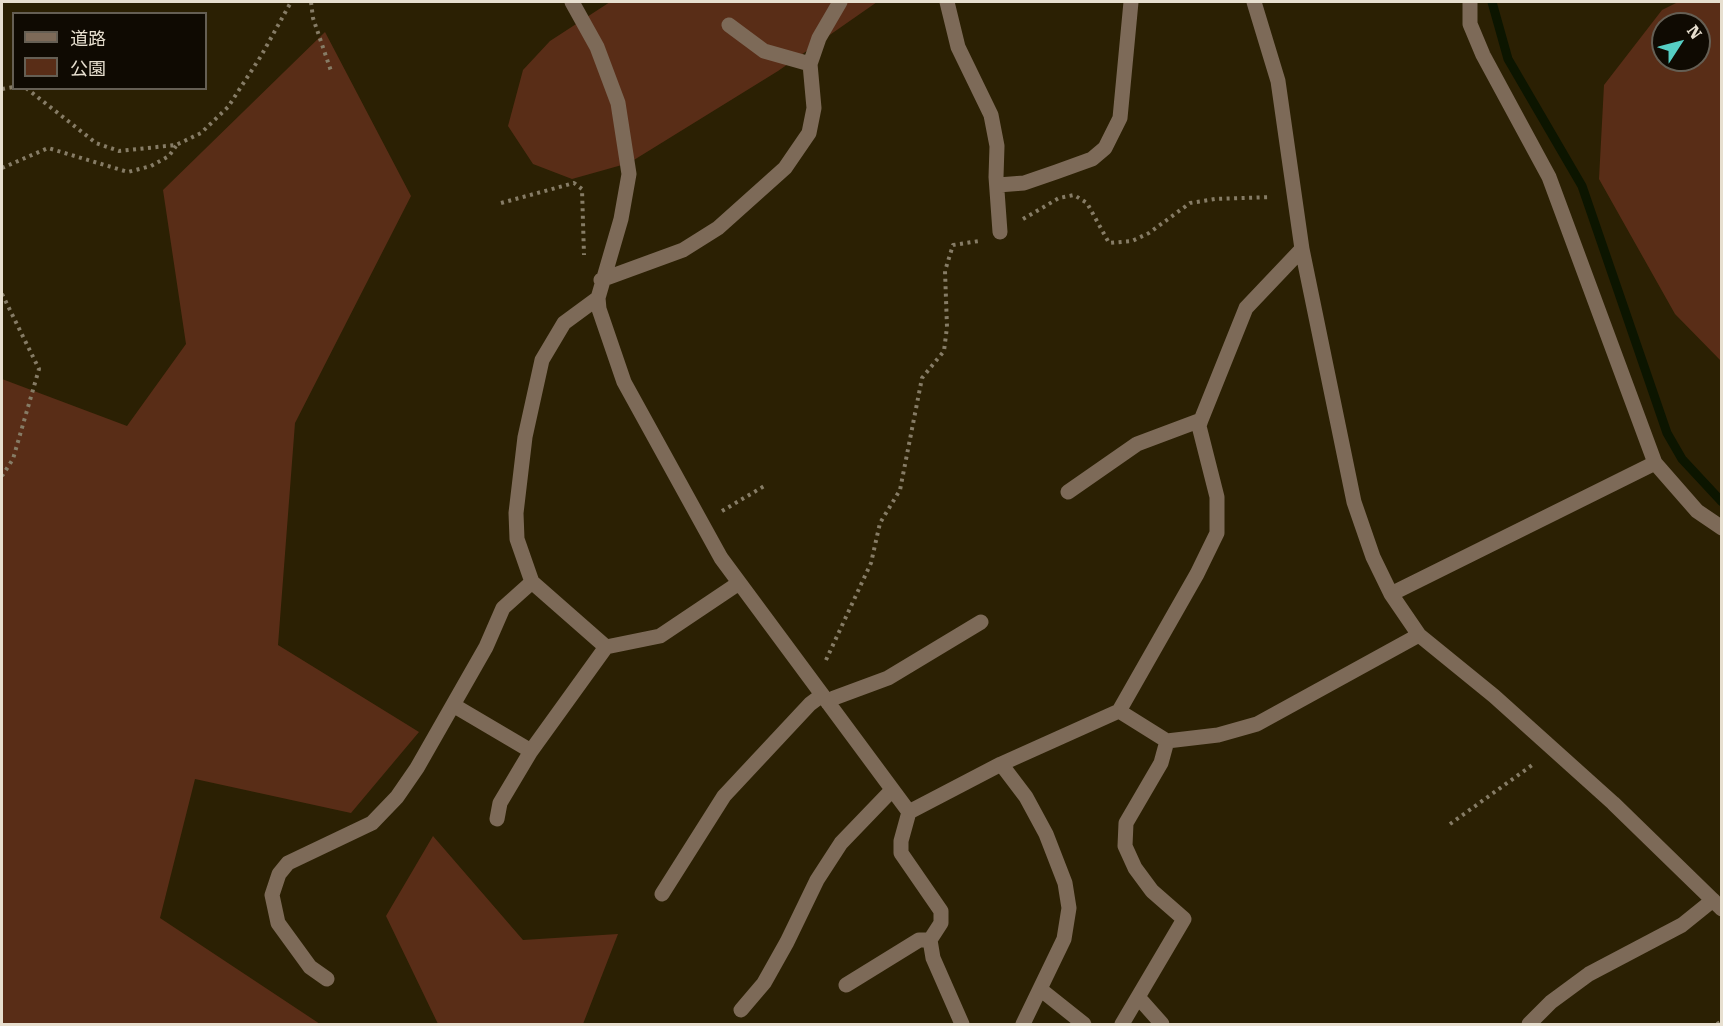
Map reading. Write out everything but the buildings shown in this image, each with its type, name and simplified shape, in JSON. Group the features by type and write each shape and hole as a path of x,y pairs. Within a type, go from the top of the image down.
{"street":[{"path":"572,2 597,47 618,103 628,174 621,219 601,280 598,298 599,309 624,382 721,558 909,812"},
{"path":"601,280 683,250 718,228 785,168 810,133 814,108 810,64 819,38 840,2"},
{"path":"947,2 958,47 991,115 997,146 996,177 1000,232"},
{"path":"998,185 1024,183 1056,172 1092,159 1105,148 1120,118 1131,2"},
{"path":"1254,2 1278,81 1302,249 1354,501 1373,557 1391,594 1419,635 1494,696 1550,746 1717,905 1589,974 1551,1002 1528,1024"},
{"path":"1470,2 1470,24 1483,55 1549,177 1655,463 1696,511 1722,528"},
{"path":"729,26 764,51 810,64"},
{"path":"962,1024 933,958 930,940 941,922 940,911 901,853 901,841 909,812 1001,764 1119,711 1197,574 1217,533 1217,497 1199,426 1201,420 1246,308 1302,249"},
{"path":"598,298 564,323 542,360 525,437 516,513 517,539 532,582 606,647"},
{"path":"1068,492 1137,444 1201,420"},
{"path":"1391,594 1655,463"},
{"path":"327,979 310,967 278,923 272,895 279,874 288,863 372,823 386,810 417,768 486,647 504,608 532,582"},
{"path":"497,819 500,803 531,751 606,647 660,636 739,583"},
{"path":"662,894 724,796 810,704 834,698 888,678 981,622"},
{"path":"1119,711 1167,741 1218,735 1257,724 1419,635"},
{"path":"453,705 531,751"},
{"path":"1122,1024 1184,919 1152,891 1135,868 1125,846 1126,823 1161,763 1167,741"},
{"path":"1001,764 1026,797 1046,834 1066,891 1069,908 1064,939 1023,1024"},
{"path":"741,1010 764,983 788,942 817,880 841,843 892,790"},
{"path":"846,986 919,940 930,940"},
{"path":"1040,989 1084,1024"},
{"path":"1138,997 1162,1024"}],"path":[{"path":"29,90 96,143 119,151 176,146 201,133 228,107 261,56 291,2"},
{"path":"311,2 313,18 331,71"},
{"path":"2,168 48,148 128,172 151,166 169,156 176,146"},
{"path":"501,203 574,183 582,189 584,259 601,280"},
{"path":"809,678 822,667 872,563 879,523 900,490 922,378 944,351 947,327 945,271 953,245 987,239 1059,198 1074,195 1087,203 1109,243 1132,241 1149,233 1190,203 1215,199 1294,197"},
{"path":"2,294 10,317 39,369 13,459 2,476"},
{"path":"701,522 765,485"},
{"path":"1450,824 1537,761 1550,746"},
{"path":"1717,1024 1722,1021"}],"green space":[{"path":"610,2 877,2 778,71 629,163 572,179 533,164 508,126 523,70 550,41"},
{"path":"1678,2 1721,2 1721,361 1675,314 1599,179 1604,85 1651,24 1651,72 1711,72 1711,12 1660,12"},
{"path":"325,32 411,196 295,423 278,645 419,732 351,813 195,779 160,918 320,1024 2,1024 2,379 127,426 186,344 163,190"},
{"path":"433,836 523,940 618,934 583,1024 438,1024 386,916"}],"waterway":[{"path":"1492,2 1508,59 1582,186 1667,433 1682,459 1722,502"}]}
